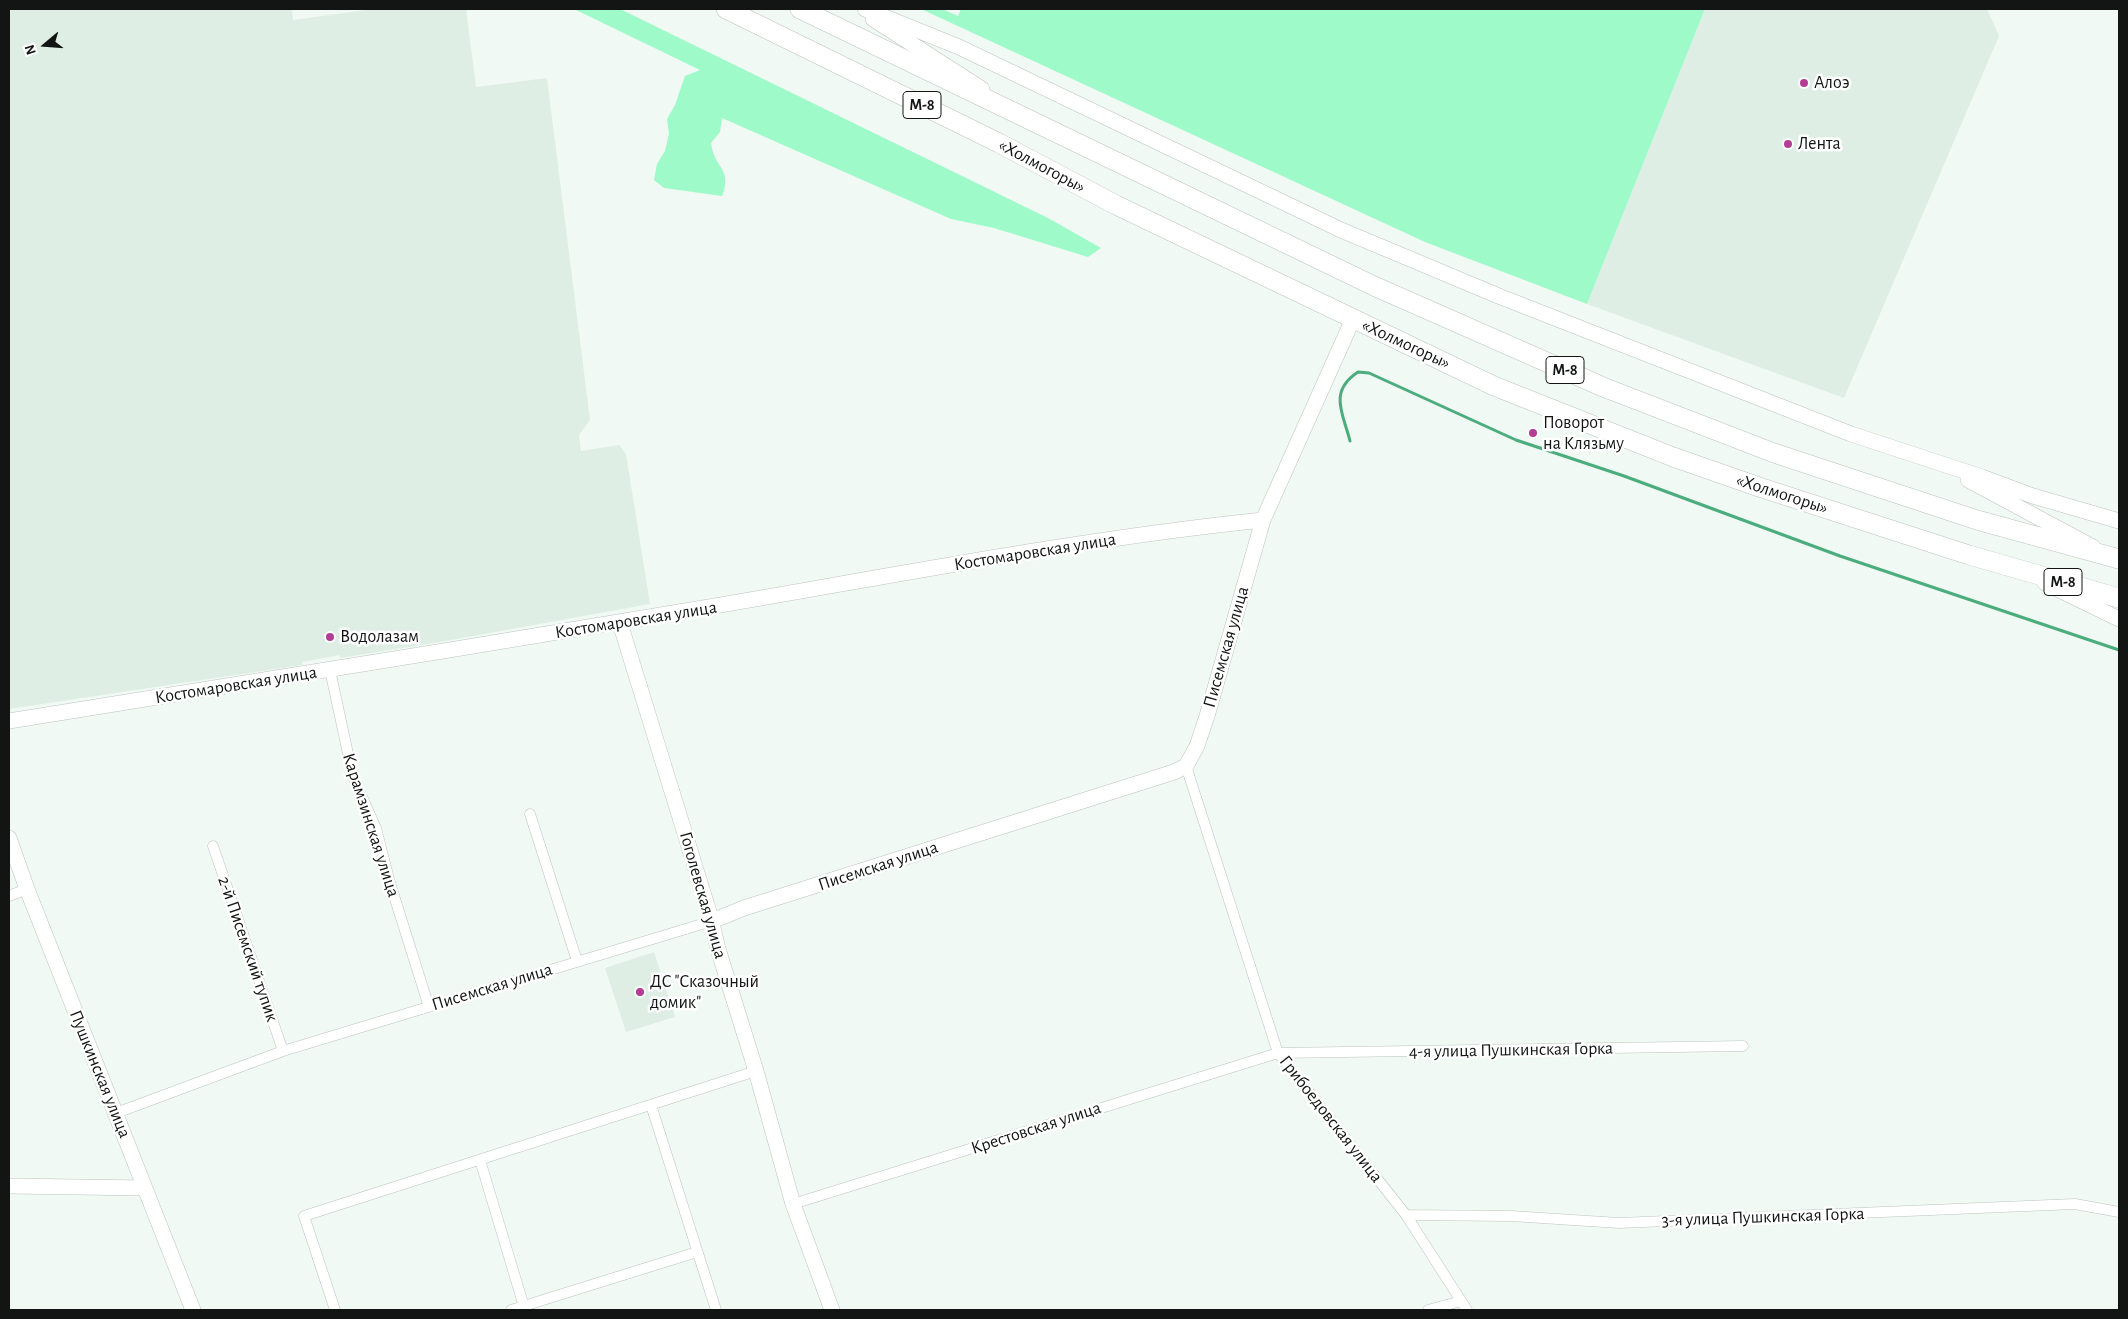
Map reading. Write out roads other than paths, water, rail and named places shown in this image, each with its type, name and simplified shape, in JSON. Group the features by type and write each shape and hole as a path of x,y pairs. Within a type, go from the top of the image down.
{"highway":[{"name":"«Холмогоры»","path":"726,9 999,142 1116,205 1494,386 1673,456 1762,488 2119,598"},
{"name":"«Холмогоры»","path":"800,9 1374,286 1603,387 1774,453 1977,520 2116,558"}],"street":[{"path":"857,9 1034,123"},
{"path":"865,9 959,47 1341,230 1778,407 2071,508 2119,521"},
{"name":"Писемская улица","path":"116,1113 284,1051 712,921 744,908 1174,772 1186,766 1197,746 1263,520 1353,319"},
{"path":"1932,461 2116,558"},
{"name":"Костомаровская улица","path":"9,721 620,622 969,562 1190,528 1263,520"},
{"path":"2007,565 2119,619"},
{"name":"Гоголевская улица","path":"620,622 712,921 718,949 756,1071 794,1204 832,1310"},
{"name":"Карамзинская улица","path":"330,670 353,777 376,828 390,884 430,1007"},
{"name":"Грибоедовская улица","path":"1186,766 1278,1053 1406,1215 1467,1310"},
{"path":"530,814 578,961"},
{"name":"Пушкинская улица","path":"9,838 27,889 193,1310"},
{"name":"2-й Писемский тупик","path":"213,846 284,1051"},
{"path":"9,896 27,889"},
{"name":"4-я улица Пушкинская Горка","path":"1278,1053 1743,1046"},
{"name":"Крестовская улица","path":"794,1204 1278,1053"},
{"path":"335,1310 304,1216 756,1071"},
{"path":"651,1105 716,1310"},
{"path":"480,1160 524,1308"},
{"path":"9,1186 146,1188"},
{"name":"3-я улица Пушкинская Горка","path":"1406,1215 1511,1216 1618,1223 2075,1204 2119,1212"},
{"path":"511,1310 524,1308 697,1252"},
{"path":"1428,1310 1461,1301"}],"waterway":[{"path":"1350,441 1340,404 1340,395 1343,387 1358,372 1369,373 1516,440 1624,476 1840,556 2119,650"}],"place":[{"name":"Алоэ","path":"1804,83"},
{"name":"Лента","path":"1788,144"},
{"name":"Поворот на Клязьму","path":"1533,433"},
{"name":"Водолазам","path":"330,637"},
{"name":"ДС \"Сказочный домик\"","path":"640,992"}]}
